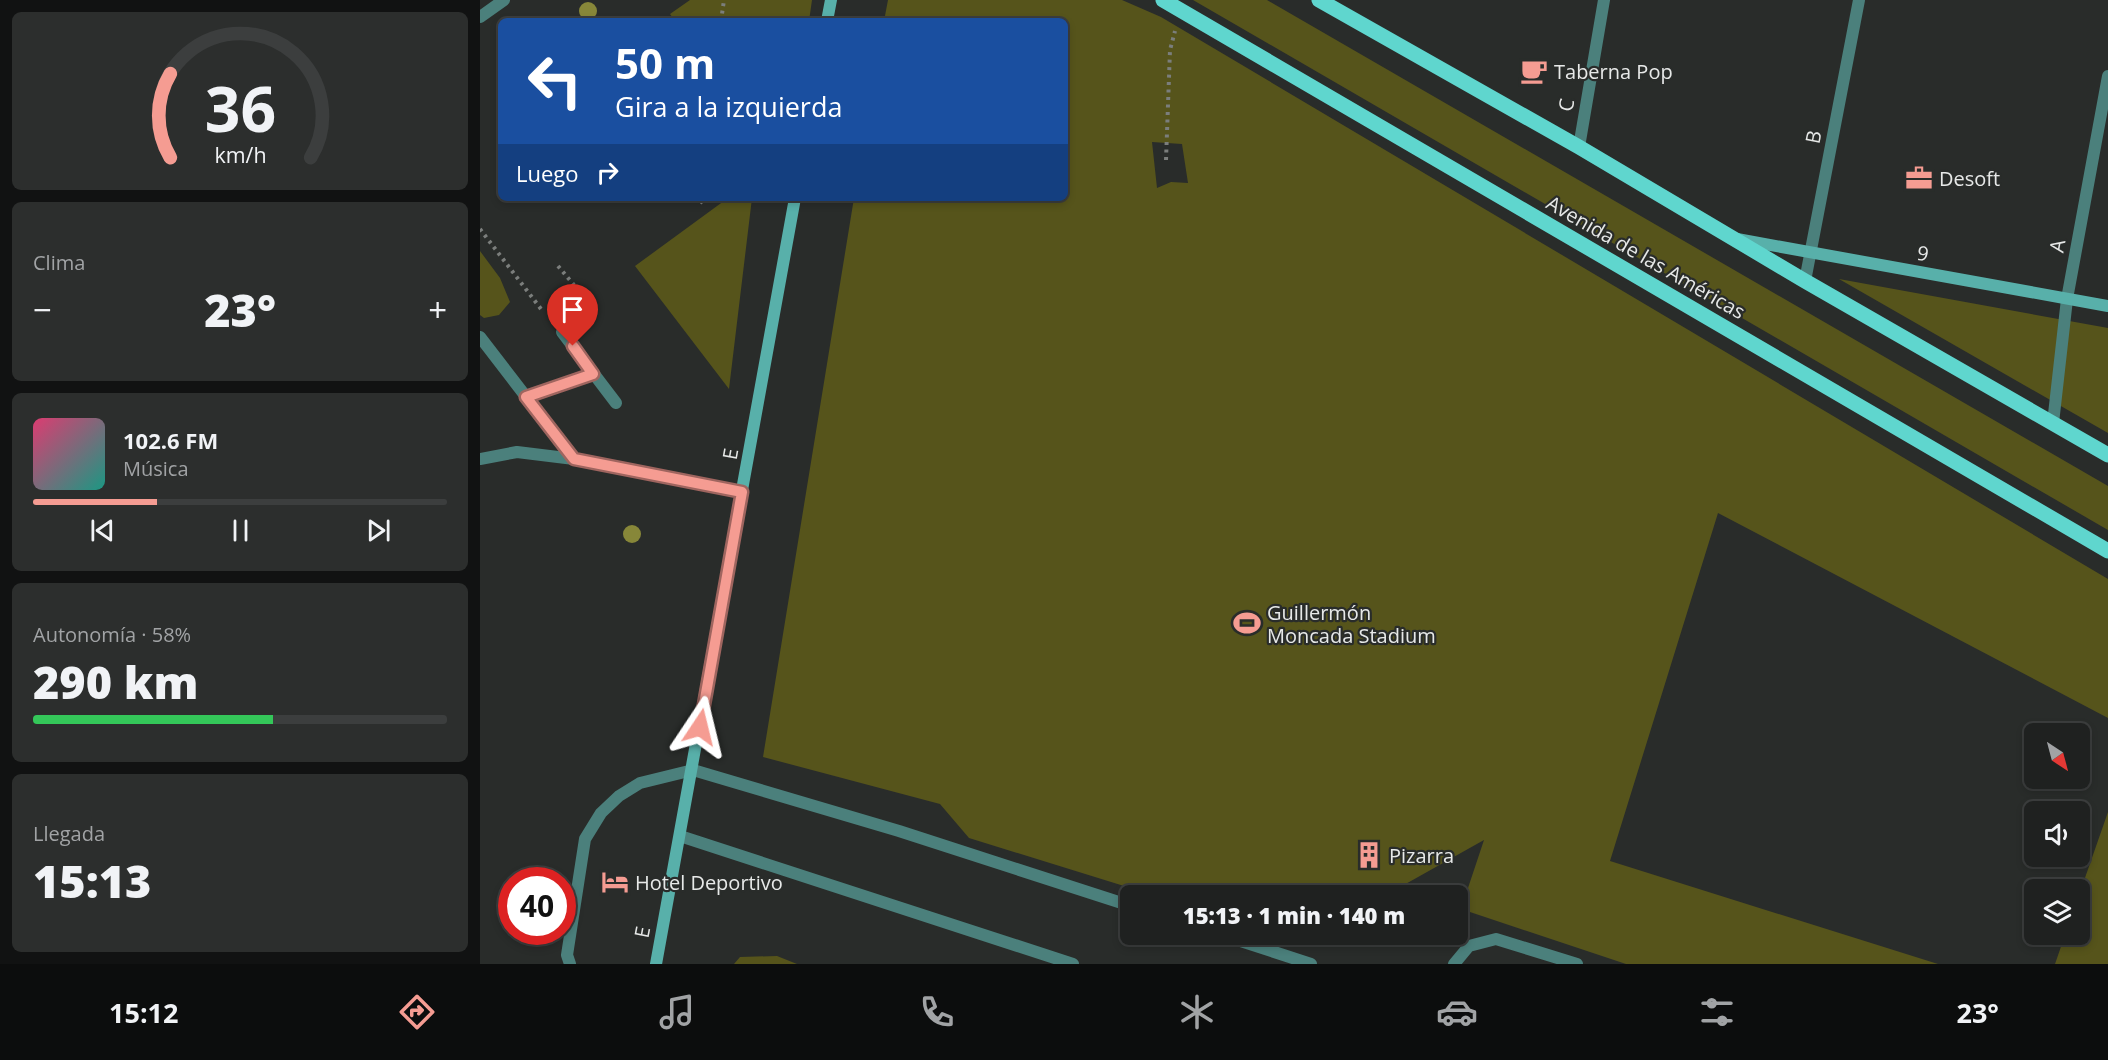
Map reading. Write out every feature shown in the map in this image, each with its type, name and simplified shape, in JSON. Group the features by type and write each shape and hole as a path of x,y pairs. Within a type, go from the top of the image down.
{"main road":[{"name":"Avenida de las Américas","path":"1163,0 2108,551"},
{"path":"1319,0 1341,6 1805,281 2108,455"}],"street":[{"path":"480,17 504,0"},
{"path":"828,18 831,0"},
{"name":"C","path":"1579,147 1605,0"},
{"name":"B","path":"1805,281 1859,0"},
{"name":"A","path":"2053,423 2067,299 2108,76"},
{"name":"E","path":"656,964 794,201"},
{"name":"9","path":"1731,237 2108,306"},
{"path":"562,332 616,403"},
{"path":"480,338 574,459"},
{"path":"526,397 593,374"},
{"path":"480,459 517,452 574,459 742,492"},
{"path":"570,964 567,955 585,839 602,813 619,796 640,783 693,770 899,831 1120,902"},
{"path":"680,836 1073,964"},
{"path":"1454,964 1469,946 1496,939 1576,964"},
{"path":"1253,945 1311,964"}],"path":[{"path":"721,18 724,0"},
{"path":"1166,160 1170,50 1180,10"},
{"path":"480,229 541,309"},
{"path":"558,266 574,285"}],"shaded area":[{"path":"690,0 812,0 809,18 673,18 670,14"},
{"path":"888,0 1122,0 1161,17 2108,579 2108,718 1718,513 1610,861 1938,964 1626,964 1468,911 1468,888 1484,840 1404,885 1121,885 969,838 940,804 763,757 854,201 1068,201 1068,18 885,18","holes":["1152,142 1182,144 1188,183 1171,182 1157,188"]},
{"path":"1193,0 1267,0 2108,486 2108,530"},
{"path":"724,201 752,201 729,389 635,266"},
{"path":"480,251 500,278 510,302 499,315 484,318 480,315"},
{"path":"1839,279 2108,328 2108,433"},
{"path":"2108,812 2108,964 2055,964 2062,945 2090,945 2090,879 2085,879"},
{"path":"777,956 797,964 734,964 740,957"}],"place":[{"name":"Taberna Pop","path":"1534,71"},
{"name":"Desoft","path":"1919,178"},
{"name":"Guillermón Moncada Stadium","path":"1247,623"},
{"name":"Pizarra","path":"1369,855"},
{"name":"Hotel Deportivo","path":"615,882"}],"route":[{"path":"573,346 593,374 526,397 574,459 742,492 700,727"}]}
